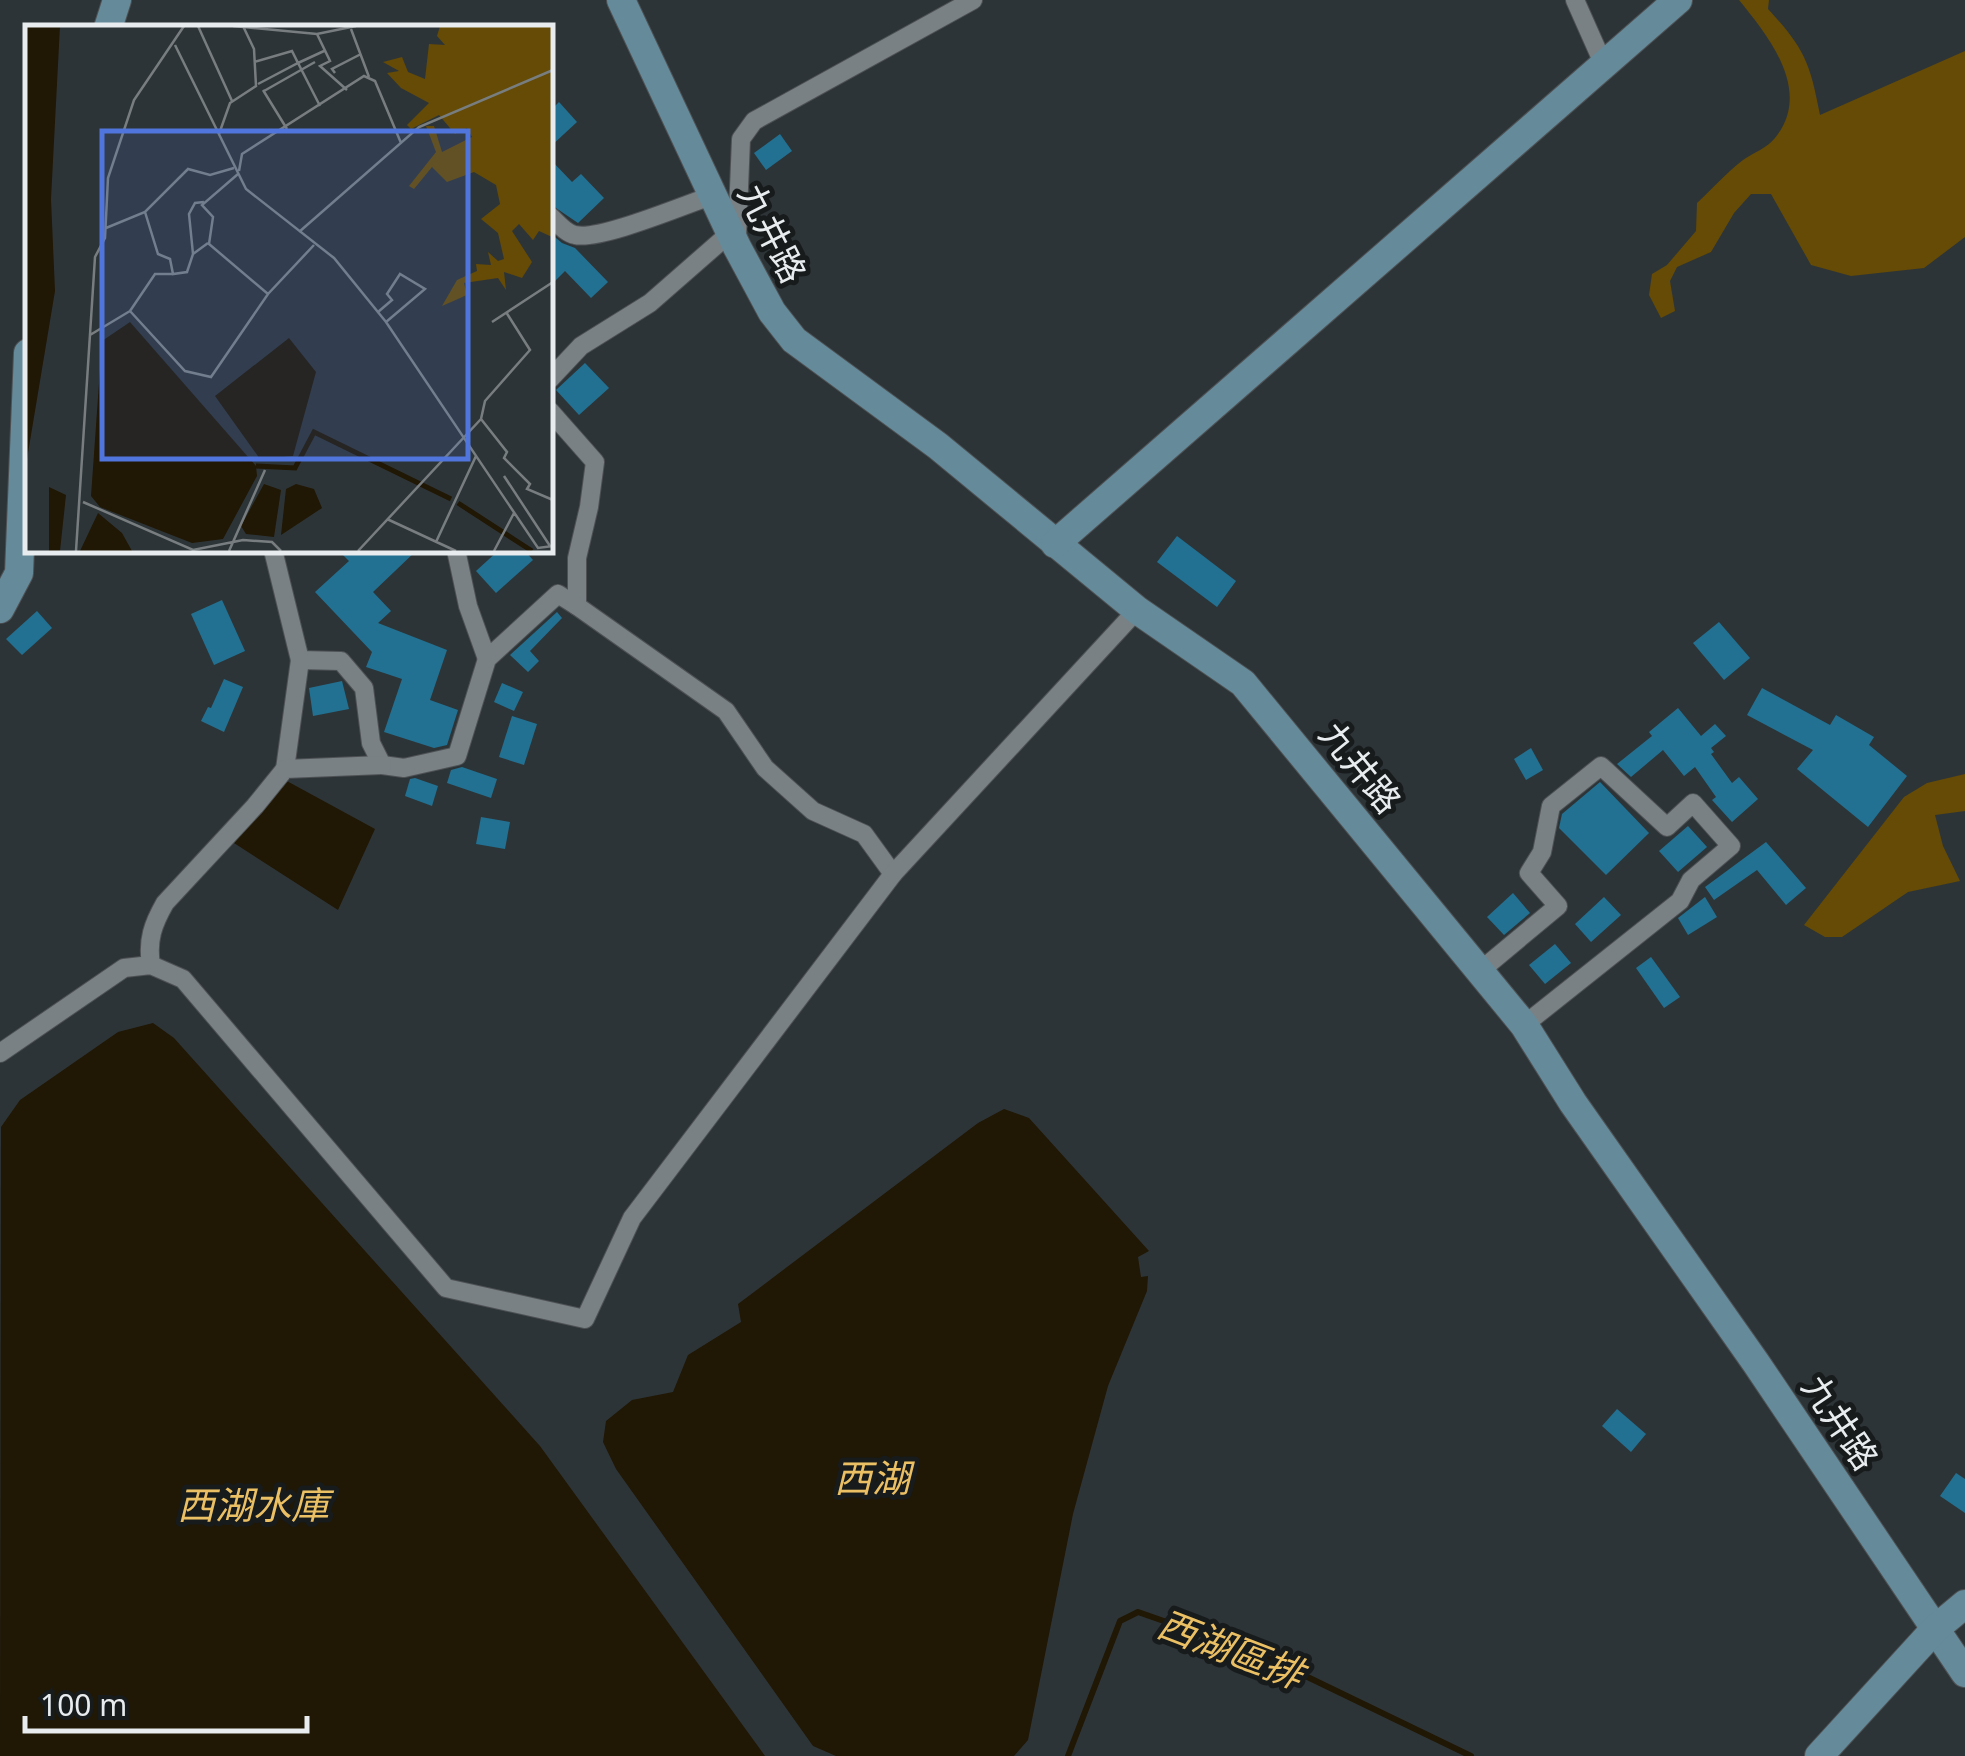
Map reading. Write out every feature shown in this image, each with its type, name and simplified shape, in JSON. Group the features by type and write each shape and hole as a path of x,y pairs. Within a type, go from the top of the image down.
{"main road":[{"path":"109,25 117,0"},
{"path":"1054,544 1678,0"},
{"name":"九井路","path":"628,5 711,196 772,312 794,340 938,446 1137,610 1243,683 1524,1025 1965,1673"},
{"path":"0,609 20,573 25,517"},
{"path":"1819,1756 1935,1630 1965,1604"}],"street":[{"path":"552,377 581,346 650,303 733,240 740,139 754,121 973,0"},
{"path":"1575,0 1603,63"},
{"path":"552,218 579,237 600,234 711,196"},
{"path":"552,413 596,462 577,558 577,606"},
{"path":"152,965 148,945 154,922 165,903 285,768 300,660 273,552"},
{"path":"456,552 468,606 487,658"},
{"path":"285,768 404,768 456,756 467,732 476,684 487,658 558,594 726,711 765,768 813,811 864,834 893,874"},
{"path":"0,1052 124,968 152,965 183,979 446,1288 585,1319 632,1218 893,874 1137,610"},
{"path":"300,660 341,661 364,688 371,742 382,765"},
{"path":"1480,971 1558,906 1529,873 1542,852 1552,806 1601,766 1667,828 1693,803 1731,846 1691,880 1680,902 1524,1025"}],"shaded area":[{"path":"1739,0 1769,0 1768,9 1804,58 1820,115 1965,51 1965,237 1924,268 1851,276 1811,265 1771,194 1751,194 1734,213 1711,252 1677,267 1670,281 1675,311 1661,318 1649,295 1652,274 1667,265 1696,231 1697,203 1737,165 1772,142 1786,120 1790,102 1783,65"},
{"path":"1965,774 1965,811 1935,815 1943,846 1960,881 1908,892 1842,937 1825,937 1804,925 1904,797 1927,783"}],"water":[{"path":"285,780 375,829 338,910 234,843"},
{"name":"西湖水庫","path":"153,1023 174,1038 540,1446 765,1756 0,1756 1,1127 20,1100 118,1032"},
{"name":"西湖","path":"1004,1109 1029,1118 1149,1251 1138,1257 1141,1277 1148,1276 1147,1291 1108,1386 1073,1514 1028,1740 1014,1756 836,1756 813,1746 616,1469 603,1442 606,1421 632,1400 673,1392 688,1355 741,1322 738,1304 978,1123"}],"building":[{"path":"559,102 577,122 552,145 552,109"},
{"path":"780,134 792,151 766,170 754,153"},
{"path":"552,161 572,182 581,174 604,198 578,223 552,205"},
{"path":"552,235 575,248 608,282 591,298 565,271 552,284"},
{"path":"585,363 609,388 579,415 556,390"},
{"path":"1177,536 1236,581 1217,607 1157,562"},
{"path":"340,552 415,552 373,592 391,611 378,623 447,650 430,700 458,710 447,745 434,748 384,732 402,679 366,667 372,652 315,592 349,561"},
{"path":"497,552 526,552 533,560 496,593 476,571"},
{"path":"222,600 245,651 214,665 191,614"},
{"path":"37,611 52,628 22,655 6,639"},
{"path":"557,612 562,618 530,651 539,661 528,672 510,655"},
{"path":"1719,622 1750,658 1724,680 1693,643"},
{"path":"224,679 243,687 224,732 201,721"},
{"path":"342,681 349,709 313,716 309,688"},
{"path":"502,683 523,692 514,711 494,702"},
{"path":"1762,688 1830,725 1836,715 1874,737 1869,745 1907,776 1868,827 1797,769 1813,750 1747,715"},
{"path":"1678,708 1701,736 1715,724 1726,736 1711,748 1711,754 1732,783 1739,777 1758,799 1732,822 1712,800 1716,797 1695,767 1684,776 1663,750 1631,777 1617,764 1652,736 1649,732"},
{"path":"512,716 537,724 524,765 499,757"},
{"path":"1531,748 1543,770 1526,780 1514,759"},
{"path":"462,767 497,779 491,798 447,783 451,770"},
{"path":"410,779 438,786 432,806 405,796"},
{"path":"1600,782 1649,833 1606,875 1559,828 1562,814"},
{"path":"481,817 510,822 505,849 476,844"},
{"path":"1688,826 1707,847 1678,872 1659,851"},
{"path":"1766,842 1806,888 1786,905 1757,870 1714,900 1705,887"},
{"path":"1513,893 1530,913 1504,935 1487,917"},
{"path":"1604,897 1621,915 1591,942 1575,924"},
{"path":"1705,897 1717,917 1688,935 1678,918"},
{"path":"1555,944 1571,963 1545,984 1529,965"},
{"path":"1651,957 1680,997 1664,1008 1636,968"},
{"path":"1617,1409 1646,1434 1631,1452 1602,1426"},
{"path":"1956,1473 1965,1479 1965,1513 1940,1496"}],"waterway":[{"name":"西湖區排","path":"1068,1756 1120,1621 1138,1612 1264,1656 1471,1756"}]}
